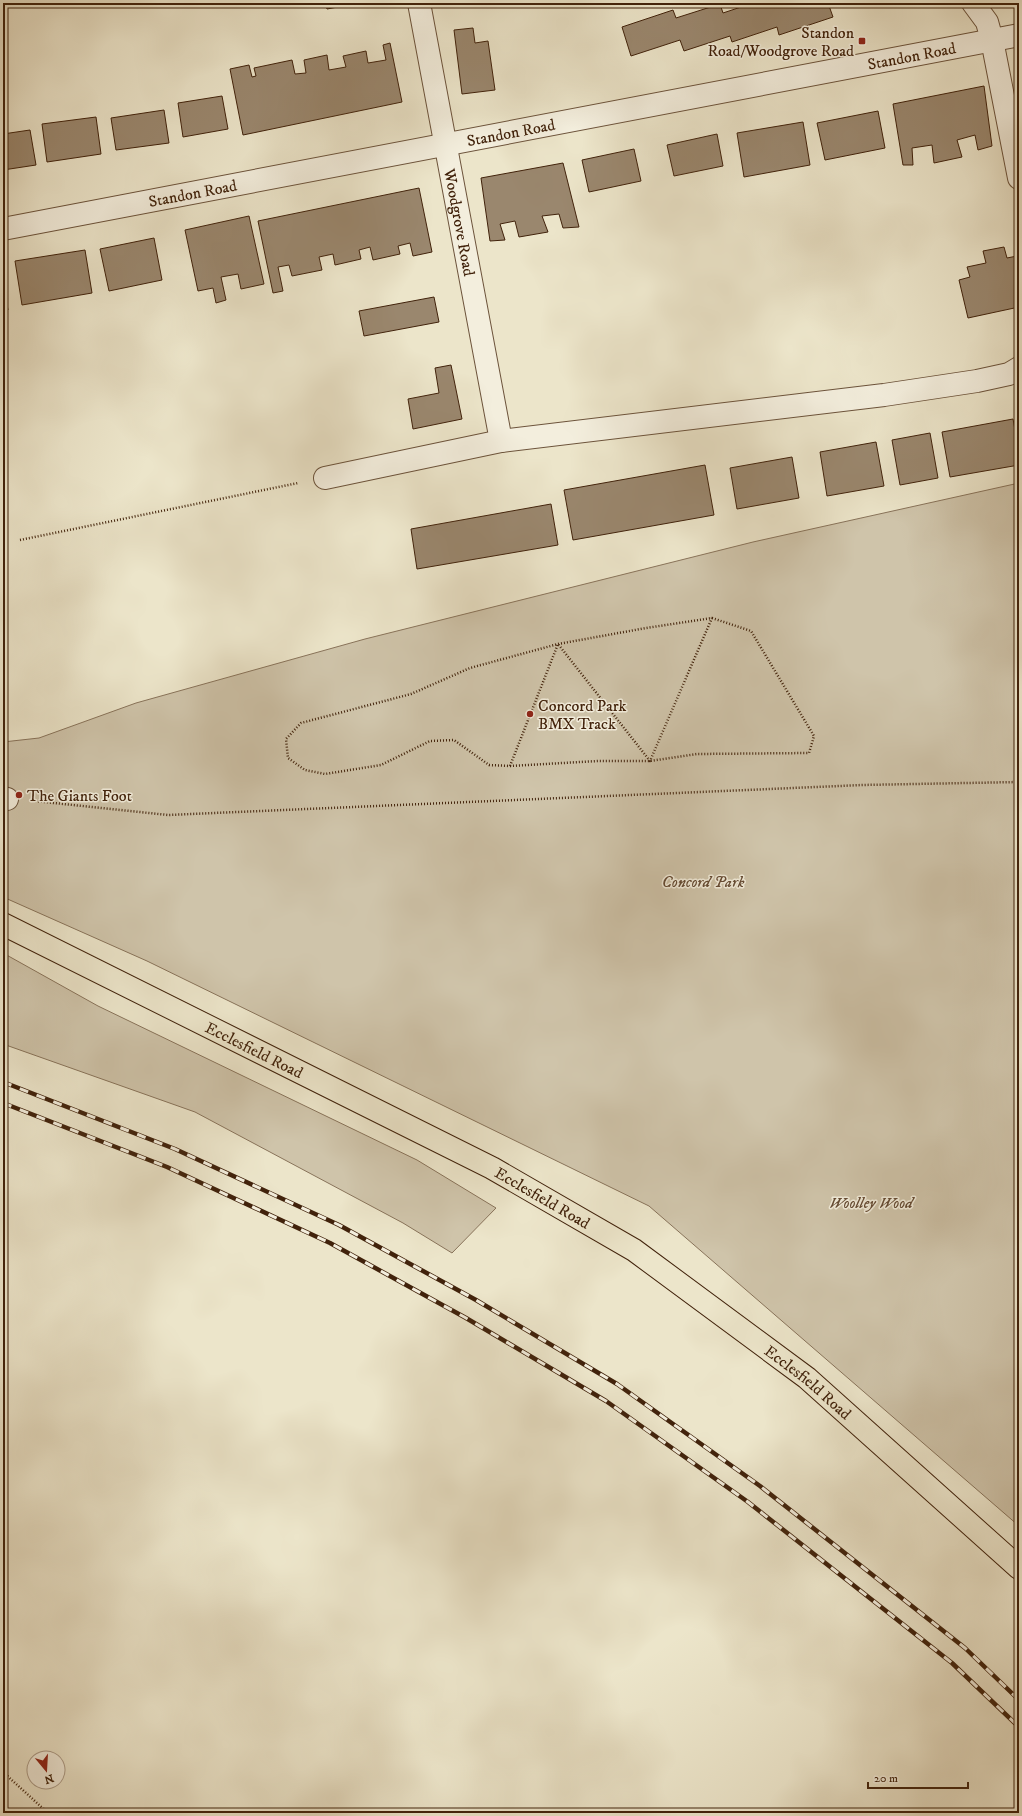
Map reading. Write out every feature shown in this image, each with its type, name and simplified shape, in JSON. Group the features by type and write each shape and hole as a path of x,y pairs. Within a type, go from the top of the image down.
{"main road":[{"name":"Ecclesfield Road","path":"3,924 492,1168 634,1250 807,1378 1019,1568"}],"street":[{"name":"Woodgrove Road","path":"419,3 501,441"},
{"path":"973,3 987,22 992,40 1019,178"},
{"name":"Standon Road","path":"3,229 1019,35"},
{"path":"325,478 501,441 884,395 977,381 1009,374 1019,368"}],"path":[{"path":"20,540 249,492 325,478"},
{"path":"650,761 712,618"},
{"path":"712,618 751,631 814,736 809,753 697,754 650,761 598,761 510,766 489,765 454,740 430,741 381,765 325,774 305,770 288,758 286,739 301,723 411,694 470,668 558,644 712,618"},
{"path":"558,644 650,761"},
{"path":"510,766 558,644"},
{"path":"5,798 168,815 846,786 1019,782"},
{"path":"3,1772 46,1813"}],"green space":[{"name":"Concord Park","path":"1019,483 1019,1526 649,1206 147,961 3,897 3,742 39,738 136,703 365,639 753,542"},
{"path":"3,953 98,1006 417,1160 496,1208 452,1253 403,1223 195,1112 3,1044"}],"building":[{"path":"325,3 359,3 327,9"},
{"path":"753,3 828,3 833,17 779,35 777,27 732,42 730,36 684,51 680,40 631,56 622,27 673,10 676,18 720,4 723,13"},
{"path":"473,28 475,43 488,41 495,90 462,94 454,30"},
{"path":"390,43 402,102 243,135 230,69 249,65 252,77 256,76 254,68 292,60 295,74 306,73 304,60 327,55 329,70 346,67 343,56 366,51 368,63 386,60 383,45"},
{"path":"984,86 992,146 978,150 975,135 957,140 962,157 934,163 932,145 912,148 913,165 903,165 893,104"},
{"path":"222,96 228,129 183,137 178,103"},
{"path":"164,110 169,143 116,150 111,118"},
{"path":"878,111 885,148 825,160 817,123"},
{"path":"96,117 101,154 47,162 42,124"},
{"path":"803,122 810,165 744,177 737,133"},
{"path":"30,130 36,165 3,170 3,134"},
{"path":"717,134 723,166 674,176 667,145"},
{"path":"634,149 641,181 589,192 582,160"},
{"path":"563,163 579,227 563,228 559,214 542,216 548,232 519,237 515,221 500,224 505,240 490,241 481,178"},
{"path":"419,188 432,252 413,256 410,243 398,246 400,254 373,260 370,247 359,250 361,259 335,265 333,254 319,257 322,270 292,276 289,265 278,267 283,291 273,293 258,221"},
{"path":"249,216 264,284 241,289 238,274 221,277 226,300 216,303 213,288 198,291 185,230"},
{"path":"154,238 162,280 109,291 100,249"},
{"path":"1004,247 1007,258 1017,256 1019,265 1019,307 968,318 959,280 970,277 967,267 986,263 983,251"},
{"path":"85,250 92,293 22,305 15,261"},
{"path":"3,281 8,310 3,311"},
{"path":"434,297 439,322 364,336 359,311"},
{"path":"451,365 462,419 413,429 408,399 439,393 435,368"},
{"path":"1013,419 1019,452 1019,465 950,477 942,432"},
{"path":"930,433 938,478 900,485 892,440"},
{"path":"876,442 884,486 827,496 820,452"},
{"path":"792,457 799,498 737,509 730,468"},
{"path":"705,465 714,515 573,540 564,490"},
{"path":"551,504 558,545 417,569 411,529"}],"railway":[{"path":"3,1082 175,1149 339,1225 476,1300 617,1384 760,1486 965,1648 1019,1700"},
{"path":"3,1103 167,1167 330,1243 466,1318 606,1401 748,1502 952,1663 1019,1727"}],"place":[{"name":"Standon Road/Woodgrove Road","path":"862,41"},
{"name":"Concord Park BMX Track","path":"530,714"},
{"name":"The Giants Foot","path":"19,795"}],"park label":[{"name":"Woolley Wood","path":"871,1202"}]}
